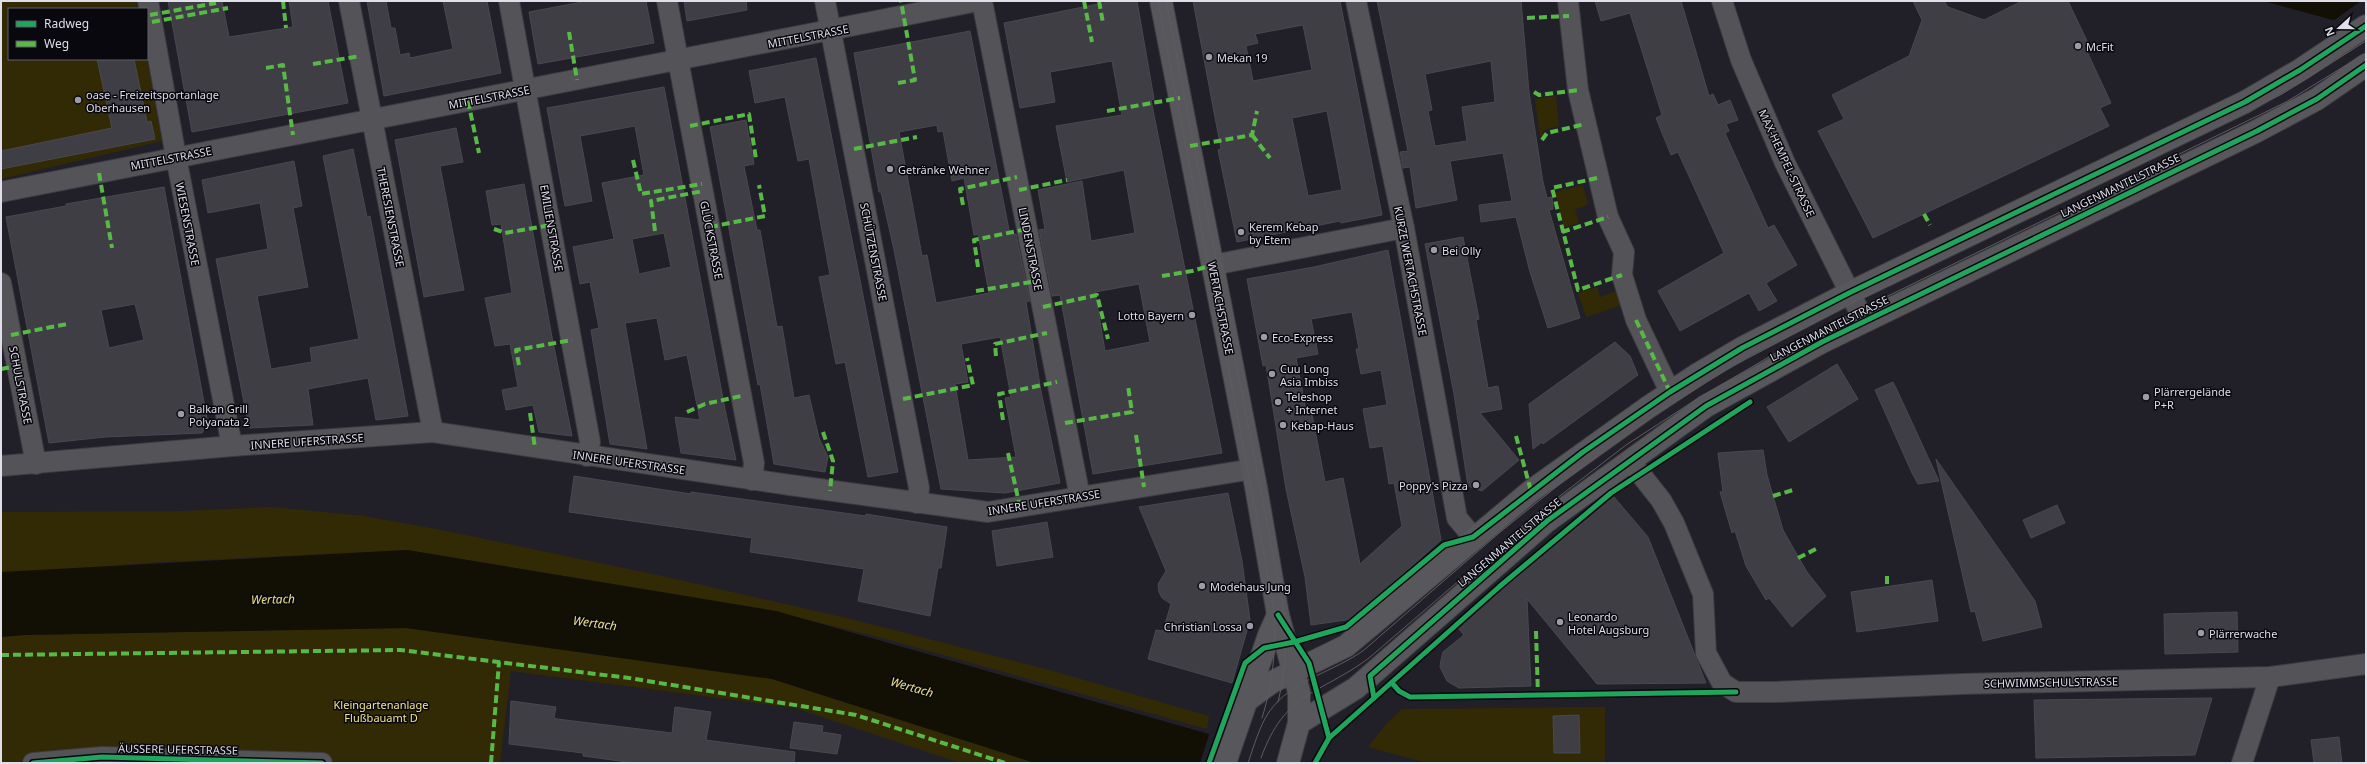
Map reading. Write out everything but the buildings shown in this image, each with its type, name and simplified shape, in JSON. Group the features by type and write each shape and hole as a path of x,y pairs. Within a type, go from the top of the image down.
{"main road":[{"name":"WERTACHSTRASSE","path":"1161,1 1253,469 1278,615 1300,692 1299,723 1288,763"},
{"name":"LANGENMANTELSTRASSE","path":"1246,701 1259,690 1346,646 1473,537 1537,486 1670,392 1742,348 1849,293 2245,102 2300,70 2364,28"},
{"name":"LANGENMANTELSTRASSE","path":"1299,723 1356,688 1516,546 1547,521 1706,406 1864,321 2256,131 2318,98 2366,65"},
{"path":"1225,763 1269,635 1278,615"}],"street":[{"name":"WIESENSTRASSE","path":"148,1 176,158 232,446"},
{"name":"THERESIENSTRASSE","path":"349,1 433,432"},
{"name":"EMILIENSTRASSE","path":"509,1 527,90 590,442 587,456"},
{"name":"GLÜCKSTRASSE","path":"667,1 754,463 752,480"},
{"name":"SCHÜTZENSTRASSE","path":"825,1 918,480 919,488 917,503"},
{"name":"MITTELSTRASSE","path":"1,192 678,61 978,1"},
{"name":"LINDENSTRASSE","path":"982,1 1080,497"},
{"name":"KURZE WERTACHSTRASSE","path":"1356,1 1404,228 1458,518 1473,537"},
{"path":"1568,1 1578,90 1608,217 1624,252 1622,275 1636,320 1670,392"},
{"name":"MAX-HEMPEL-STRASSE","path":"1722,1 1741,60 1785,163 1864,321"},
{"path":"1213,264 1404,228"},
{"name":"SCHULSTRASSE","path":"1,283 36,464"},
{"name":"INNERE UFERSTRASSE","path":"1,466 232,446 433,432 752,480 988,512 1253,469"},
{"name":"SCHWIMMSCHULSTRASSE","path":"1630,461 1661,500 1674,523 1703,594 1706,653 1722,683 1736,692 1813,691 1961,684 2270,677 2366,664"},
{"path":"2242,763 2270,677"},
{"name":"ÄUSSERE UFERSTRASSE","path":"33,763 103,760 322,763"}],"green space":[{"name":"oase - Freizeitsportanlage Oberhausen","path":"1,1 136,1 137,8 8,8 8,60 147,60 162,141 1,179"},
{"path":"1556,96 1559,126 1543,130 1543,135 1540,136 1535,99"},
{"path":"1583,185 1588,205 1575,209 1579,223 1564,227 1555,192"},
{"path":"1597,287 1600,297 1617,291 1622,305 1586,317 1578,293"},
{"path":"272,507 364,516 441,530 662,576 855,620 1053,671 1209,716 1207,729 890,640 764,609 407,550 146,563 1,575 1,512 183,511"},
{"name":"Kleingartenanlage Flußbauamt D","path":"406,628 772,679 1035,763 960,763 795,708 511,671 500,763 1,763 1,637 24,635"},
{"path":"1605,707 1605,763 1427,763 1368,747 1387,723 1402,709"}],"water":[{"path":"2263,1 2366,1 2366,29"},
{"name":"Wertach","path":"407,550 776,611 1202,732 1300,763 1035,763 772,679 406,628 24,635 1,637 1,572"}],"pier":[{"path":"2361,1 2366,1 2366,31 2333,21"},
{"path":"1210,732 1300,761 1302,763 1200,763"}],"tram line":[{"path":"1158,1 1273,602 1275,632 1274,660 1262,718"},
{"path":"1166,1 1282,600 1285,651 1283,677 1278,702"},
{"path":"1248,763 1262,724 1278,701 1301,684 1352,658 1364,650 1499,533 1561,483 1653,416 1729,368 1854,302 2282,94 2366,41"},
{"path":"1261,758 1270,736 1281,719 1305,697 1369,658 1539,512 1626,445 1697,399 1774,354 1859,310 2286,102 2366,53"}],"marked path":[{"path":"283,1 286,28"},
{"path":"898,83 915,80 901,1"},
{"path":"1084,1 1092,42"},
{"path":"1099,1 1103,23"},
{"path":"150,15 216,3"},
{"path":"152,22 228,8"},
{"path":"1527,18 1569,16"},
{"path":"569,32 577,80"},
{"path":"313,64 360,56"},
{"path":"266,68 283,65 293,135"},
{"path":"1534,92 1539,95 1578,90"},
{"path":"1107,111 1180,98"},
{"path":"468,101 479,153"},
{"path":"1190,146 1252,135 1257,111"},
{"path":"690,126 749,114 756,159"},
{"path":"1542,140 1547,133 1585,124"},
{"path":"1252,135 1270,158"},
{"path":"854,149 917,137"},
{"path":"633,160 641,194 702,184"},
{"path":"99,173 112,248"},
{"path":"963,205 960,189 1017,177"},
{"path":"1597,178 1552,188 1578,290 1622,275"},
{"path":"1019,190 1067,180"},
{"path":"710,227 765,216 759,185"},
{"path":"655,231 651,201 703,191"},
{"path":"1924,214 1930,225"},
{"path":"1562,232 1608,217"},
{"path":"494,229 505,233 551,225"},
{"path":"978,267 974,240 1027,229"},
{"path":"1162,276 1192,271 1213,265"},
{"path":"976,291 1037,281"},
{"path":"1043,307 1097,295 1108,339"},
{"path":"1636,320 1670,392"},
{"path":"11,335 67,324"},
{"path":"996,356 995,344 1047,333"},
{"path":"519,365 516,350 572,340"},
{"path":"903,399 973,385 967,358"},
{"path":"1,369 17,366"},
{"path":"1003,420 999,394 1057,382"},
{"path":"1065,423 1132,412 1128,386"},
{"path":"687,412 705,404 741,396"},
{"path":"530,413 535,448"},
{"path":"823,432 833,461 830,491"},
{"path":"1136,435 1144,487"},
{"path":"1516,436 1531,491"},
{"path":"1008,453 1020,507"},
{"path":"1773,496 1793,490"},
{"path":"1798,558 1818,548"},
{"path":"1887,576 1887,587"},
{"path":"1536,631 1538,696"},
{"path":"1,655 400,650 629,678 856,715 1005,763"},
{"path":"491,763 499,662"}],"cycle path":[{"path":"1209,763 1245,663 1264,648 1294,642 1346,627 1444,545 1473,537 1583,452 1670,392 1742,348 1849,293 2245,102 2300,70 2366,26"},
{"path":"1374,698 1370,676 1547,521 1706,406 1822,342 2257,131 2317,99 2366,65"},
{"path":"1315,763 1329,738 1499,587 1611,493 1750,402"},
{"path":"1278,615 1309,663 1329,738"},
{"path":"1392,683 1399,691 1410,697 1736,692"},
{"path":"33,763 102,757 322,763"}],"place":[{"name":"McFit","path":"2078,46"},
{"name":"Mekan 19","path":"1209,57"},
{"name":"oase - Freizeitsportanlage Oberhausen","path":"78,100"},
{"name":"Getränke Wehner","path":"890,169"},
{"name":"Kerem Kebap by Etem","path":"1241,232"},
{"name":"Bei Olly","path":"1434,250"},
{"name":"Lotto Bayern","path":"1192,315"},
{"name":"Eco-Express","path":"1264,337"},
{"name":"Cuu Long Asia Imbiss","path":"1272,374"},
{"name":"Plärrergelände P+R","path":"2146,397"},
{"name":"Teleshop + Internet","path":"1278,402"},
{"name":"Balkan Grill Polyanata 2","path":"181,414"},
{"name":"Kebap-Haus","path":"1283,425"},
{"name":"Poppy's Pizza","path":"1476,485"},
{"name":"Modehaus Jung","path":"1202,586"},
{"name":"Leonardo Hotel Augsburg","path":"1560,622"},
{"name":"Christian Lossa","path":"1250,626"},
{"name":"Plärrerwache","path":"2201,633"}]}
